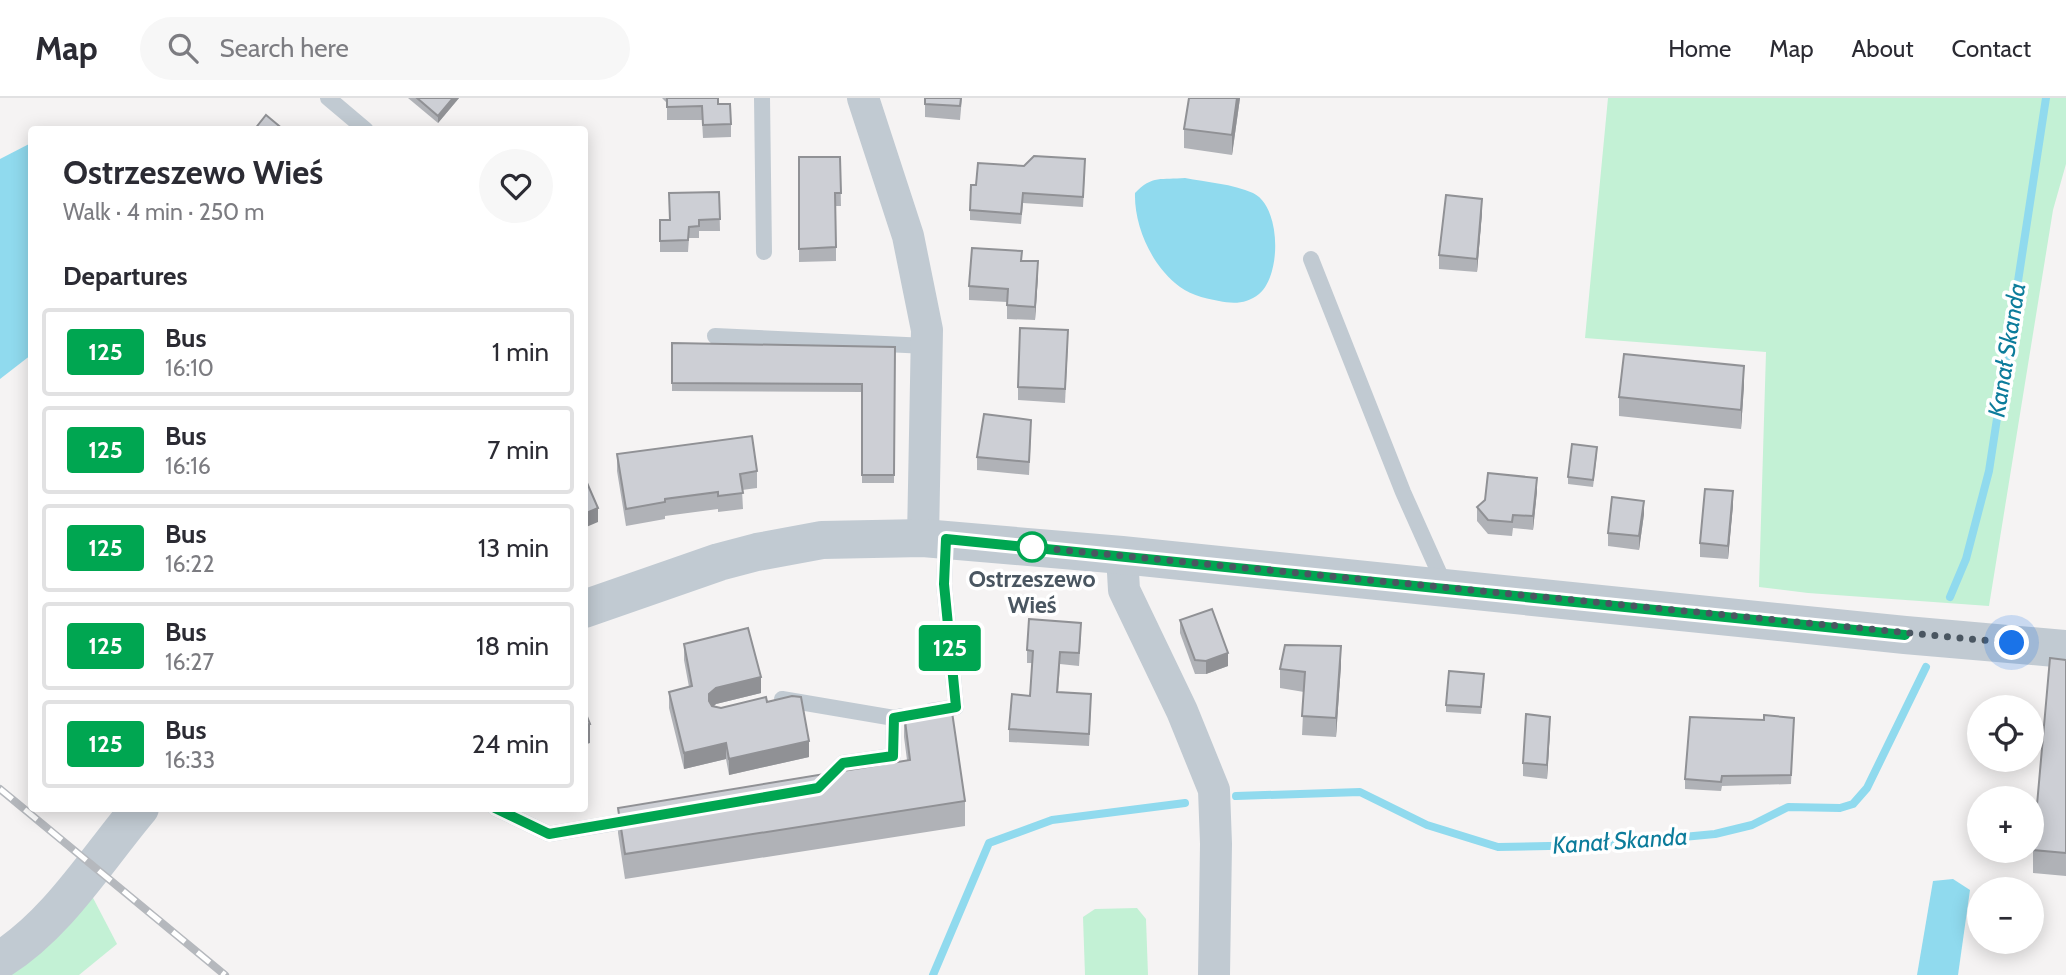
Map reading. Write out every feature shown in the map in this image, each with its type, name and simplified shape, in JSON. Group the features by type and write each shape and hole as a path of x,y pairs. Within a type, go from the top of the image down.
{"street":[{"path":"863,98 908,236 927,330 935,538"},
{"path":"588,608 692,571 757,552 822,540 935,538 2066,649"},
{"path":"1122,555 1124,590 1182,710 1214,790 1214,975"},
{"path":"0,960 17,949 49,920 132,817"}],"lane":[{"path":"328,98 361,126"},
{"path":"762,98 764,252"},
{"path":"1311,259 1403,492 1446,588"},
{"path":"715,336 927,346"},
{"path":"768,702 780,699 808,702 894,718 956,707 944,584 935,538"},
{"path":"804,790 818,788 843,763 893,756 894,718"},
{"path":"503,812 549,834 657,816"}],"green space":[{"path":"1608,98 2066,98 2066,164 2053,210 1989,606 1759,587 1766,352 1585,338"},
{"path":"92,896 117,944 79,975 2,975"},
{"path":"1137,908 1146,919 1148,975 1085,975 1083,917 1095,909"}],"water":[{"path":"28,145 28,357 0,379 0,159"},
{"path":"1185,178 1228,185 1253,193 1262,200 1273,226 1275,257 1272,272 1259,294 1245,301 1229,303 1190,293 1180,287 1158,264 1141,230 1135,193 1152,181"},
{"path":"1953,879 1967,888 1967,911 1958,975 1917,975 1933,881"}],"building":[{"path":"417,98 453,98 438,116"},
{"path":"667,98 718,98 718,104 730,104 731,124 703,125 702,106 667,107"},
{"path":"925,98 961,98 960,106 925,104"},
{"path":"1189,98 1237,98 1232,135 1184,129"},
{"path":"266,115 279,126 257,126"},
{"path":"1034,156 1085,159 1083,197 1023,193 1021,214 970,210 971,185 976,185 978,163 1024,166"},
{"path":"799,157 840,157 841,193 835,193 836,247 799,249"},
{"path":"719,192 720,219 699,220 699,226 689,227 688,240 660,241 660,220 670,220 669,193"},
{"path":"1446,195 1482,199 1477,259 1439,255"},
{"path":"972,248 1022,251 1021,261 1038,261 1035,307 1007,305 1008,289 969,286"},
{"path":"1020,328 1068,330 1065,389 1018,387"},
{"path":"672,343 895,347 894,475 862,475 862,384 672,383"},
{"path":"1624,354 1744,366 1741,410 1619,397"},
{"path":"984,414 1031,420 1029,462 977,457"},
{"path":"752,436 757,471 740,474 743,493 718,496 718,492 665,499 665,502 626,509 617,454"},
{"path":"1572,444 1597,447 1593,480 1568,477"},
{"path":"1488,473 1537,478 1533,516 1513,515 1512,522 1488,520 1477,507 1485,500"},
{"path":"588,485 598,508 588,512"},
{"path":"1705,489 1733,491 1728,546 1700,543"},
{"path":"1612,497 1644,501 1639,536 1608,533"},
{"path":"1212,609 1228,653 1206,661 1195,660 1180,620"},
{"path":"1029,619 1081,623 1079,653 1060,652 1057,692 1091,694 1089,734 1009,729 1012,694 1030,696 1033,651 1027,650"},
{"path":"748,628 761,677 716,688 709,694 709,701 712,706 721,708 766,697 767,702 792,696 801,697 809,741 729,759 726,743 684,753 669,692 692,686 684,644"},
{"path":"1285,645 1341,646 1336,718 1302,716 1305,672 1280,669"},
{"path":"2050,658 2066,660 2066,853 2044,851 2044,786 2039,786 2040,772 2044,772 2044,726"},
{"path":"1449,671 1484,674 1481,707 1446,705"},
{"path":"951,705 965,801 625,854 618,808 910,760 904,713"},
{"path":"1526,714 1550,717 1547,765 1523,763"},
{"path":"1764,715 1794,718 1791,775 1722,776 1721,782 1685,779 1690,717 1764,720"}],"waterway":[{"name":"Kanał Skanda","path":"1950,597 1966,559 1989,471 2046,98"},
{"name":"Kanał Skanda","path":"1236,796 1360,792 1427,825 1498,847 1598,845 1715,834 1752,825 1788,807 1840,808 1853,804 1867,788 1926,667"},
{"name":"Kanał Skanda","path":"933,975 989,843 1052,820 1185,803"}],"railway":[{"path":"0,789 225,975"}],"bus line":[{"name":"125","path":"503,812 549,834 818,788 843,763 893,756 894,718 956,707 944,584 946,539 1905,635"}],"place":[{"name":"Ostrzeszewo Wieś","path":"1032,547"}],"route":[{"path":"1032,547 1905,635 2012,643"}]}
